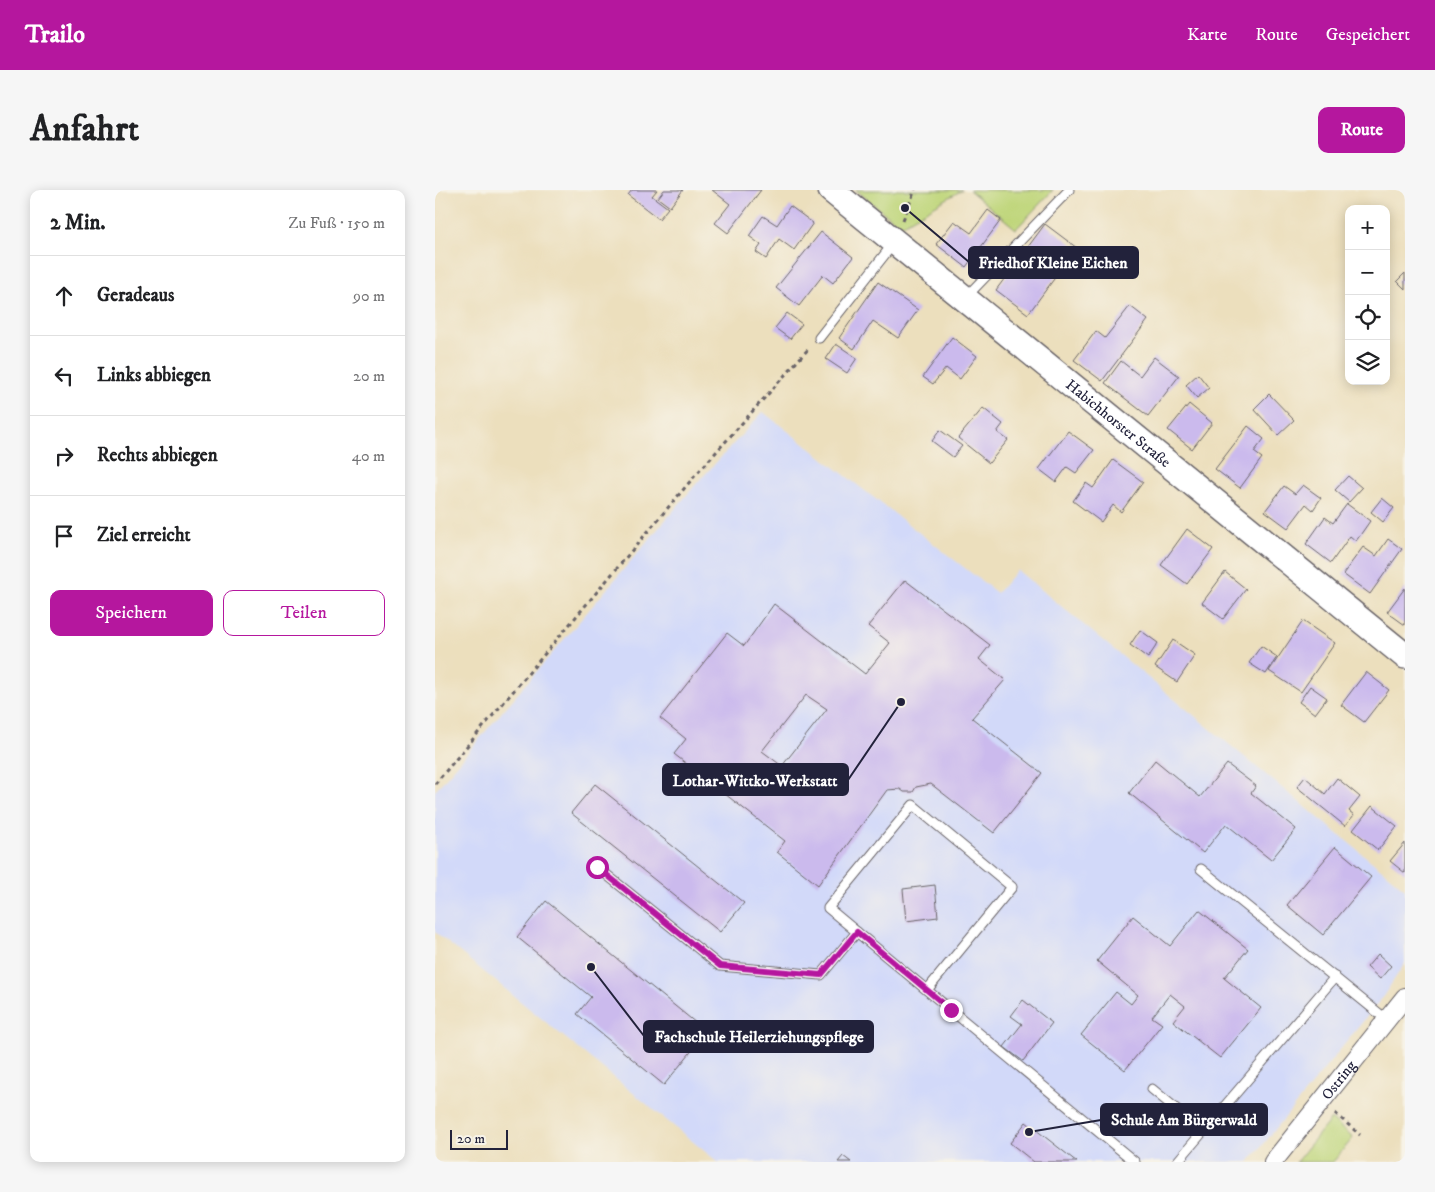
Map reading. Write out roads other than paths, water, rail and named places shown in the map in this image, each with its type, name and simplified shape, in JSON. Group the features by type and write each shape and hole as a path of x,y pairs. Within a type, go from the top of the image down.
{"main road":[{"name":"Habichhorster Straße","path":"831,190 1405,656"}],"street":[{"name":"Ostring","path":"1273,1162 1387,1020 1403,1003"}],"lane":[{"path":"965,298 1069,190"},
{"path":"819,338 895,242"},
{"path":"927,990 1011,887 913,805 828,908 927,990 1135,1162"},
{"path":"597,867 720,966 821,975 857,932"},
{"path":"1201,869 1387,1020"},
{"path":"1177,1162 1335,977"},
{"path":"1152,1088 1203,1131"}],"place":[{"name":"Friedhof Kleine Eichen","path":"905,208"},
{"name":"Lothar-Wittko-Werkstatt","path":"901,702"},
{"name":"Fachschule Heilerziehungspflege","path":"591,967"},
{"name":"Schule Am Bürgerwald","path":"1029,1132"}]}
